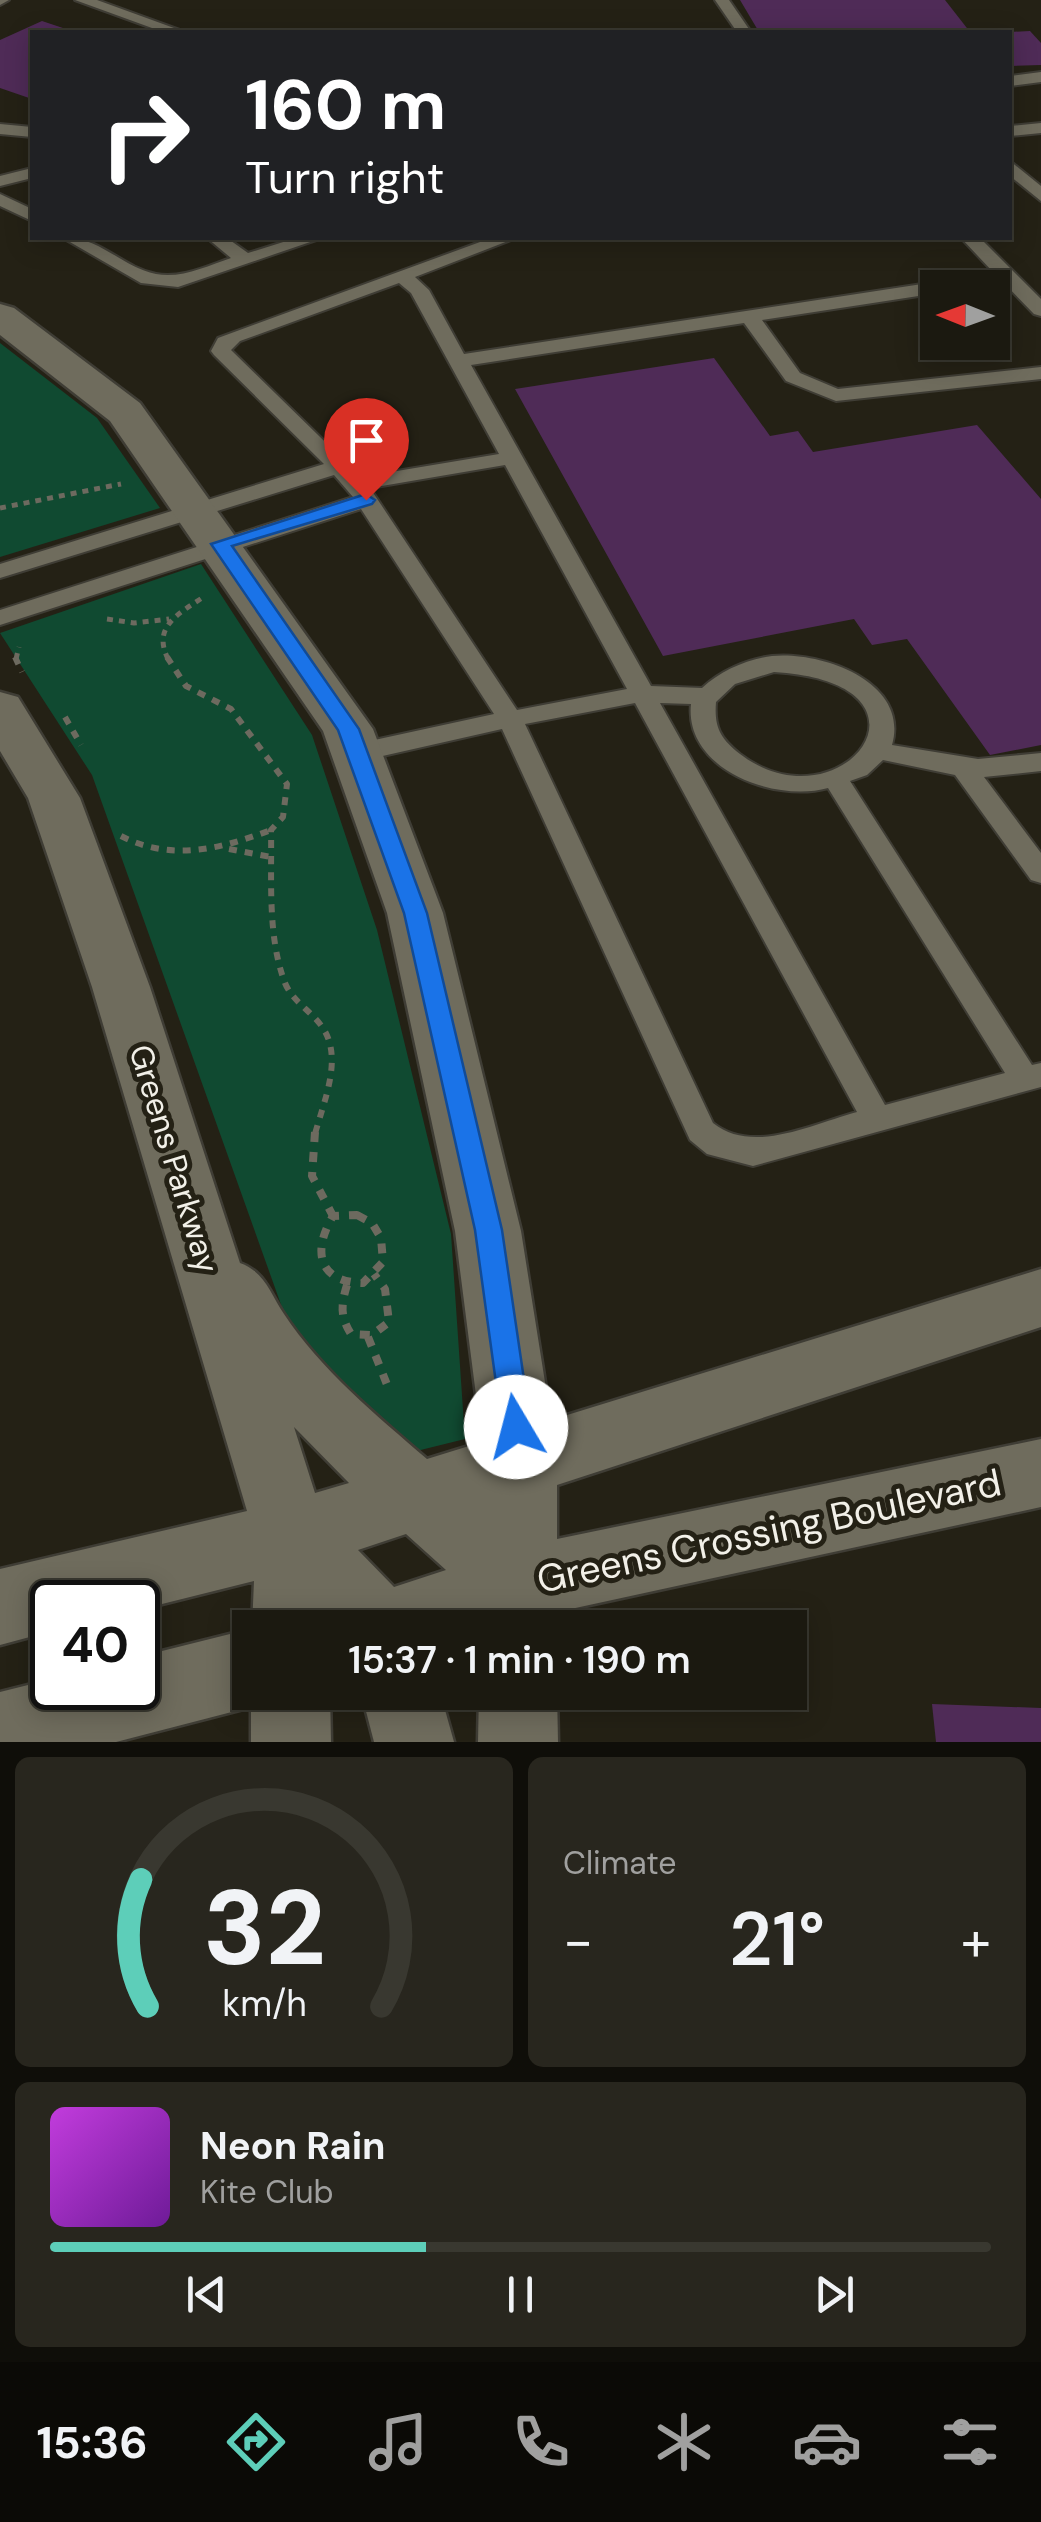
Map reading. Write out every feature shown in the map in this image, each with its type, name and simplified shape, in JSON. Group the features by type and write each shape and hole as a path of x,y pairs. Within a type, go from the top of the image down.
{"street":[{"path":"0,316 125,412 208,546 348,729 415,913 488,1230 521,1462 519,1606"},
{"name":"Greens Parkway","path":"15,695 121,987 292,1536 291,1610"},
{"path":"191,1217 267,1346 519,1606"},
{"path":"0,1607 292,1536 1041,1298"},
{"name":"Greens Crossing Boulevard","path":"494,1610 1041,1473"},
{"path":"292,1536 364,1610"},
{"path":"0,1732 232,1673"},
{"path":"291,1710 291,1742"},
{"path":"405,1710 414,1742"},
{"path":"518,1710 518,1742"}],"lane":[{"path":"82,0 171,30"},
{"path":"722,0 743,30"},
{"path":"1012,81 1041,78"},
{"path":"3,128 30,132"},
{"path":"1012,131 1041,128"},
{"path":"1012,168 1041,196"},
{"path":"0,181 30,174"},
{"path":"0,198 30,215"},
{"path":"76,240 148,279 178,280 307,240"},
{"path":"219,240 246,260"},
{"path":"501,240 234,337 221,352 354,483 510,719 701,1131 718,1145 753,1153 1033,1077 835,778"},
{"path":"972,240 1002,270"},
{"path":"402,276 419,290 877,1119"},
{"path":"1010,278 1041,310"},
{"path":"458,361 920,290"},
{"path":"749,316 793,377 836,395 1041,372"},
{"path":"0,618 208,546 354,483 511,458"},
{"path":"0,571 208,546 354,483"},
{"path":"788,664 831,672 856,685 874,702 883,722 882,742 876,750 860,767 835,778 794,783 763,778 736,767 716,752 703,734 700,714 706,696 721,680 744,668 788,664"},
{"path":"356,753 642,694 706,696"},
{"path":"876,750 966,770 1005,770 1041,762"},
{"path":"966,770 1041,874"}],"path":[{"path":"0,508 96,487 130,485"},
{"path":"208,546 207,594 170,619 163,632 163,649 175,674 186,686 231,710 287,784 283,818 271,830 223,849"},
{"path":"93,615 134,623 170,619"},
{"path":"15,695 15,657 26,638"},
{"path":"61,713 72,725 82,748"},
{"path":"113,830 134,844 160,851 223,849 271,857"},
{"path":"271,830 278,958 286,987 326,1028 332,1056 329,1092 312,1152 312,1176 333,1216"},
{"path":"356,1212 370,1220 383,1241 382,1262 363,1283 346,1284 330,1275 323,1264 320,1240 333,1216 356,1212"},
{"path":"346,1284 339,1306 343,1322 352,1334 368,1338 379,1334 389,1322 384,1289 374,1274"},
{"path":"368,1338 391,1396"}],"green space":[{"path":"0,343 97,418 160,508 0,557"},
{"path":"201,564 312,735 377,930 451,1234 465,1439 340,1470 92,775 0,633"}],"building":[{"path":"740,0 945,0 968,30 758,30"},
{"path":"42,21 69,30 30,30 30,98 0,88 0,40"},
{"path":"1030,31 1041,43 1041,65 1012,66 1012,32"},
{"path":"714,358 770,436 798,431 813,452 977,425 1041,499 1041,745 990,755 907,639 872,645 854,619 663,656 515,389"},
{"path":"932,1704 1041,1708 1041,1742 936,1742"}],"route":[{"path":"366,500 220,544 348,729 415,913 488,1230 516,1427"}]}
